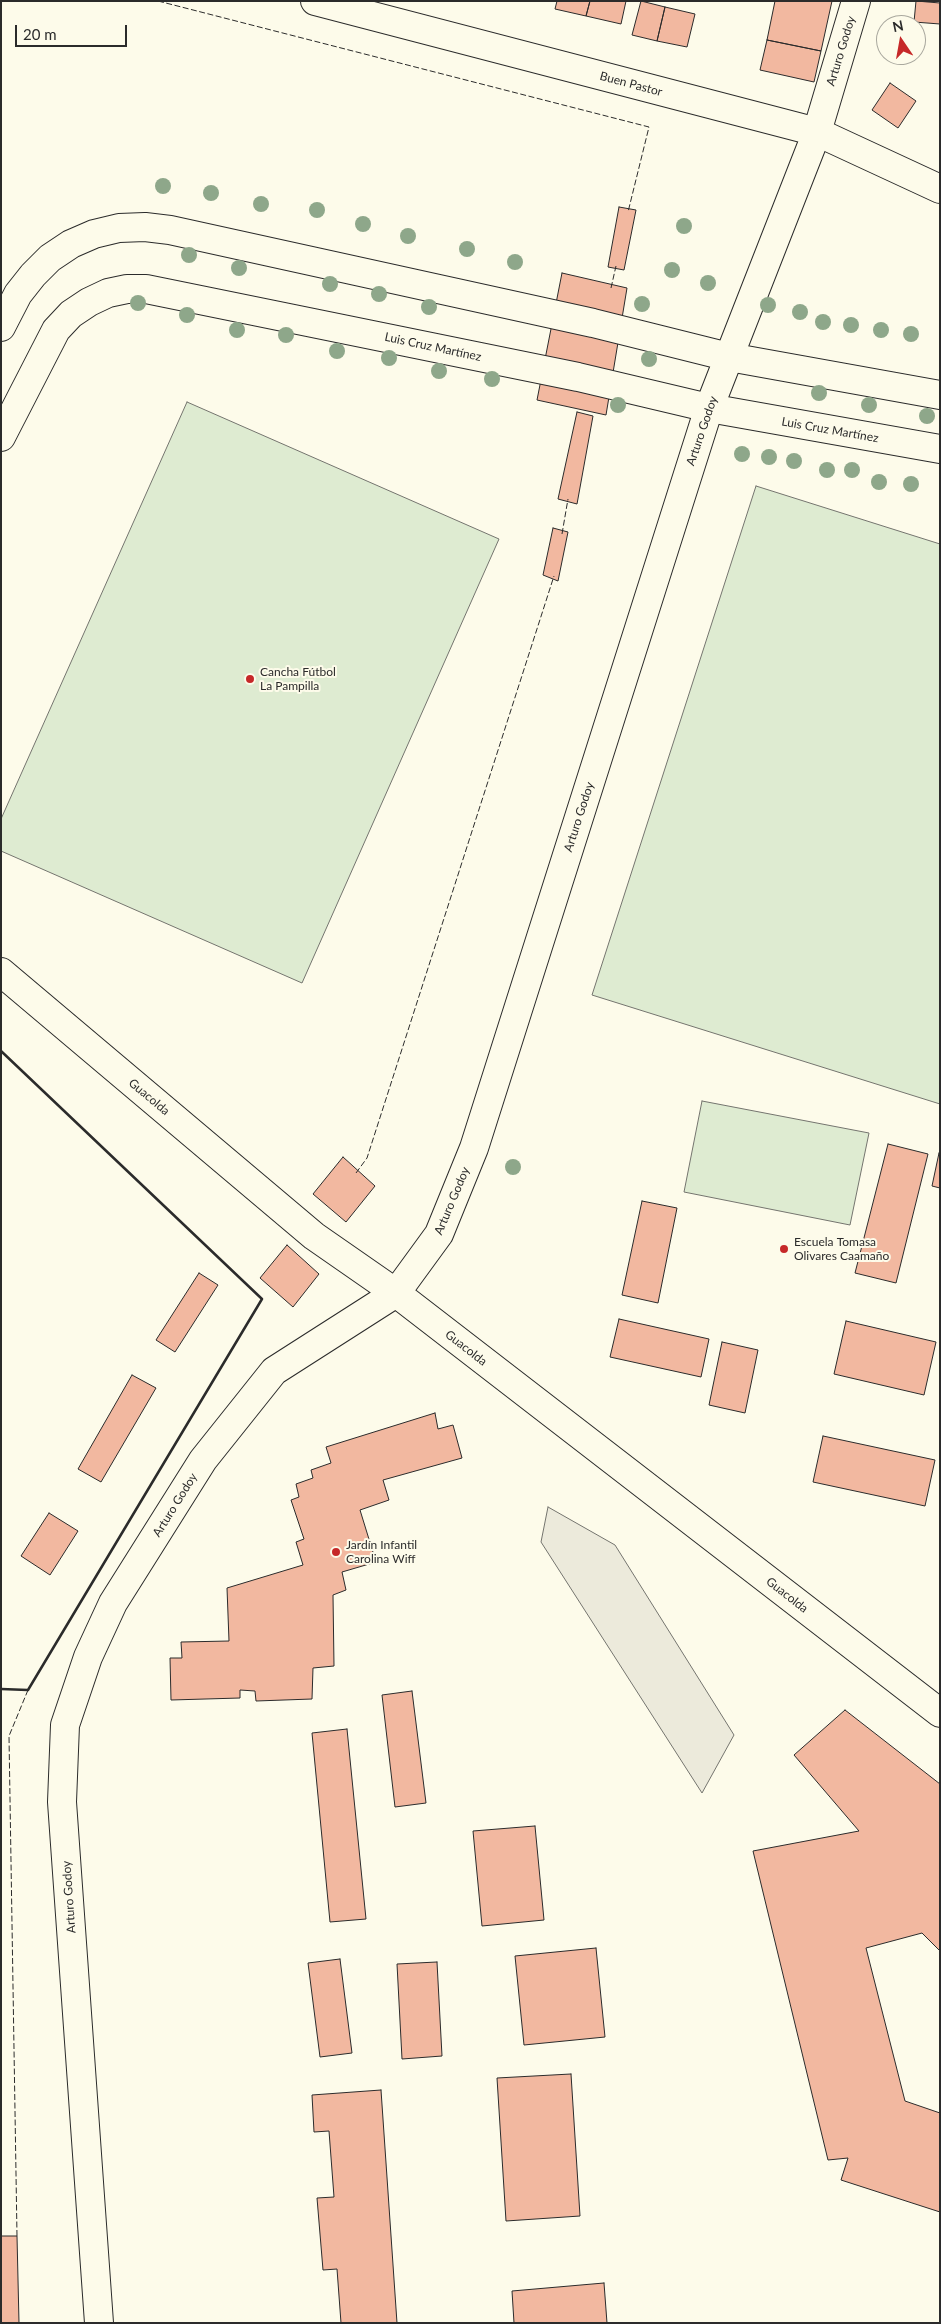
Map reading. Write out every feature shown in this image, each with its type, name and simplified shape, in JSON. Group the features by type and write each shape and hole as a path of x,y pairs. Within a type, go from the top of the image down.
{"street":[{"name":"Buen Pastor","path":"315,1 817,132 940,189"},
{"name":"Arturo Godoy","path":"99,2323 62,1802 65,1725 88,1657 113,1603 203,1460 274,1371 396,1293 439,1234 474,1148 709,408 817,132 856,1"},
{"path":"1,327 18,294 50,258 72,244 94,234 119,228 145,226 593,322 729,357 940,395"},
{"name":"Luis Cruz Martínez","path":"1,437 56,330 71,314 89,302 108,293 127,289 146,289 578,377 709,408 940,450"},
{"name":"Guacolda","path":"1,972 314,1236 396,1293 940,1713"}],"green space":[{"name":"Cancha Fútbol La Pampilla","path":"187,402 499,539 302,983 1,851 1,819"},
{"path":"756,486 940,544 940,1104 592,995"},
{"path":"702,1101 869,1133 850,1225 684,1192"}],"shaded area":[{"path":"548,1507 615,1545 734,1735 702,1793 541,1542"}],"building":[{"path":"557,1 590,1 586,16 555,9"},
{"path":"590,1 626,1 621,24 586,16"},
{"path":"641,1 665,7 657,41 632,35"},
{"path":"775,1 832,1 821,51 767,40"},
{"path":"916,1 940,3 940,24 926,23 926,15 915,15"},
{"path":"665,7 695,14 687,47 657,41"},
{"path":"767,40 821,51 814,82 760,70"},
{"path":"890,83 916,101 898,128 872,110"},
{"path":"619,207 636,210 624,270 608,267"},
{"path":"562,273 627,288 606,415 537,400"},
{"path":"577,412 593,416 577,504 558,499"},
{"path":"553,528 568,532 558,581 543,575"},
{"path":"888,1144 928,1154 896,1283 855,1273"},
{"path":"940,1153 940,1188 932,1186"},
{"path":"343,1157 375,1186 346,1222 313,1194"},
{"path":"642,1201 677,1208 658,1303 622,1295"},
{"path":"287,1245 319,1274 293,1307 260,1278"},
{"path":"199,1273 218,1285 175,1352 156,1340"},
{"path":"619,1319 709,1339 701,1377 610,1357"},
{"path":"846,1321 936,1342 924,1395 834,1374"},
{"path":"722,1342 758,1350 745,1413 709,1405"},
{"path":"132,1375 156,1388 101,1482 78,1469"},
{"name":"Jardín Infantil Carolina Wiff","path":"435,1413 438,1429 453,1425 462,1458 383,1480 389,1500 360,1510 376,1562 342,1572 346,1590 333,1595 334,1666 313,1668 312,1699 256,1701 255,1691 240,1690 240,1698 171,1700 170,1658 182,1658 181,1642 229,1641 227,1588 303,1565 296,1542 304,1539 291,1500 299,1497 296,1484 313,1478 311,1470 331,1463 326,1447"},
{"path":"823,1436 935,1460 925,1506 813,1482"},
{"path":"49,1513 78,1531 50,1575 21,1556"},
{"path":"412,1691 426,1803 395,1807 382,1695"},
{"path":"845,1710 940,1784 940,1951 922,1933 866,1948 905,2101 940,2113 940,2212 841,2180 848,2158 828,2160 753,1851 859,1831 794,1755"},
{"path":"347,1729 366,1919 330,1922 312,1733"},
{"path":"535,1826 544,1920 482,1926 473,1831"},
{"path":"596,1948 605,2037 524,2045 515,1956"},
{"path":"340,1959 352,2053 320,2057 308,1963"},
{"path":"437,1962 442,2056 402,2059 397,1964"},
{"path":"571,2074 580,2216 506,2221 497,2078"},
{"path":"381,2090 397,2323 341,2323 337,2269 323,2270 317,2198 334,2197 329,2131 314,2132 312,2095"},
{"path":"1,2236 17,2236 19,2323 1,2323"},
{"path":"604,2283 607,2323 514,2323 512,2291"}],"fence":[{"path":"158,1 649,127 628,212"},
{"path":"611,288 616,266"},
{"path":"562,534 568,499"},
{"path":"356,1173 367,1158 554,576"},
{"path":"17,2236 9,1736 28,1690"}],"wall":[{"path":"1,1051 262,1299 28,1690 1,1689"}],"place":[{"name":"Cancha Fútbol La Pampilla","path":"250,679"},
{"name":"Escuela Tomasa Olivares Caamaño","path":"784,1249"},
{"name":"Jardín Infantil Carolina Wiff","path":"336,1552"}]}
